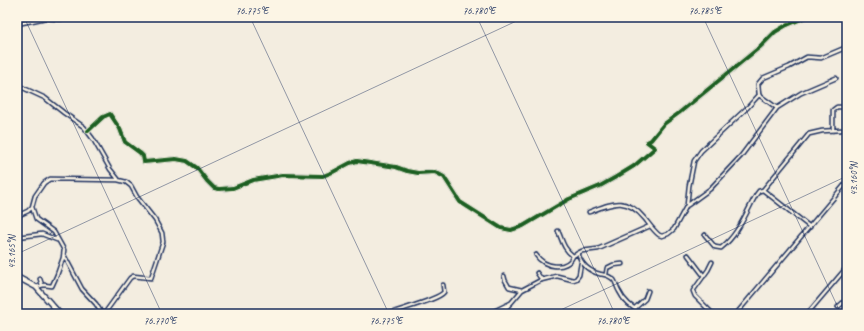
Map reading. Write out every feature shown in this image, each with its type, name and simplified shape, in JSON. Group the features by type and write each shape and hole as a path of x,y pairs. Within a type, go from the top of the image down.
{"street":[{"path":"17,24 45,18 60,19 67,17"},
{"path":"88,131 103,117 110,114 120,130 125,142 143,156 144,162 176,160 188,161 197,168 211,184 219,189 233,188 253,180 283,175 323,176 350,162 357,161 396,167 418,173 435,172 444,177 460,202 500,228 511,230 523,226 569,199 600,186 634,166 655,148 647,142 651,140 664,124 760,47 775,32 806,17"},
{"path":"589,212 608,205 626,203 639,212 659,235 662,236 668,234 676,226 687,205 694,161 701,152 748,108 759,94 758,84 763,78 807,58 821,58 847,47"},
{"path":"687,205 710,189 741,156 777,108 801,94 836,78"},
{"path":"17,85 50,101 67,116 84,127 88,131 118,180"},
{"path":"759,94 777,108"},
{"path":"833,131 833,110 837,107 847,107"},
{"path":"705,235 715,247 722,248 725,246 739,228 759,190 763,190 809,134 822,131 841,130"},
{"path":"17,216 28,211 32,207 35,196 44,183 50,179 118,180 126,182 131,186 162,233 163,242 151,278 133,276 130,278 103,314 82,289 66,262 64,250 59,241 51,229 36,219 32,207"},
{"path":"736,314 847,182"},
{"path":"763,190 778,204 810,227"},
{"path":"536,255 541,261 550,266 562,265 568,263 573,256 582,251 598,249 650,226"},
{"path":"558,231 562,244 573,256"},
{"path":"17,237 42,234 59,241"},
{"path":"578,253 586,267 595,272 606,274 613,279 620,295 634,309 644,314"},
{"path":"36,287 42,285 52,286 58,275 64,254"},
{"path":"688,255 704,276"},
{"path":"501,314 522,290 542,280 557,276 573,280 576,279 579,275 582,262"},
{"path":"712,262 693,293 713,314"},
{"path":"606,274 607,268 613,265 622,264"},
{"path":"808,314 847,267"},
{"path":"537,273 542,280"},
{"path":"504,276 509,287 522,290"},
{"path":"17,277 36,287 60,314"},
{"path":"40,279 42,285"},
{"path":"389,314 442,295 444,292 443,285"},
{"path":"634,309 645,299 648,291"},
{"path":"838,306 847,299"},
{"path":"488,314 511,303"}],"cycle path":[{"path":"88,131 103,117 110,114 120,129 125,142 143,156 144,162 176,159 187,161 197,168 214,188 219,189 233,188 253,180 283,175 323,176 357,161 396,167 418,173 435,172 444,177 460,202 501,228 511,230 523,226 569,199 600,186 634,166 655,148 647,142 651,140 664,124 760,47 775,32 806,17"}]}
